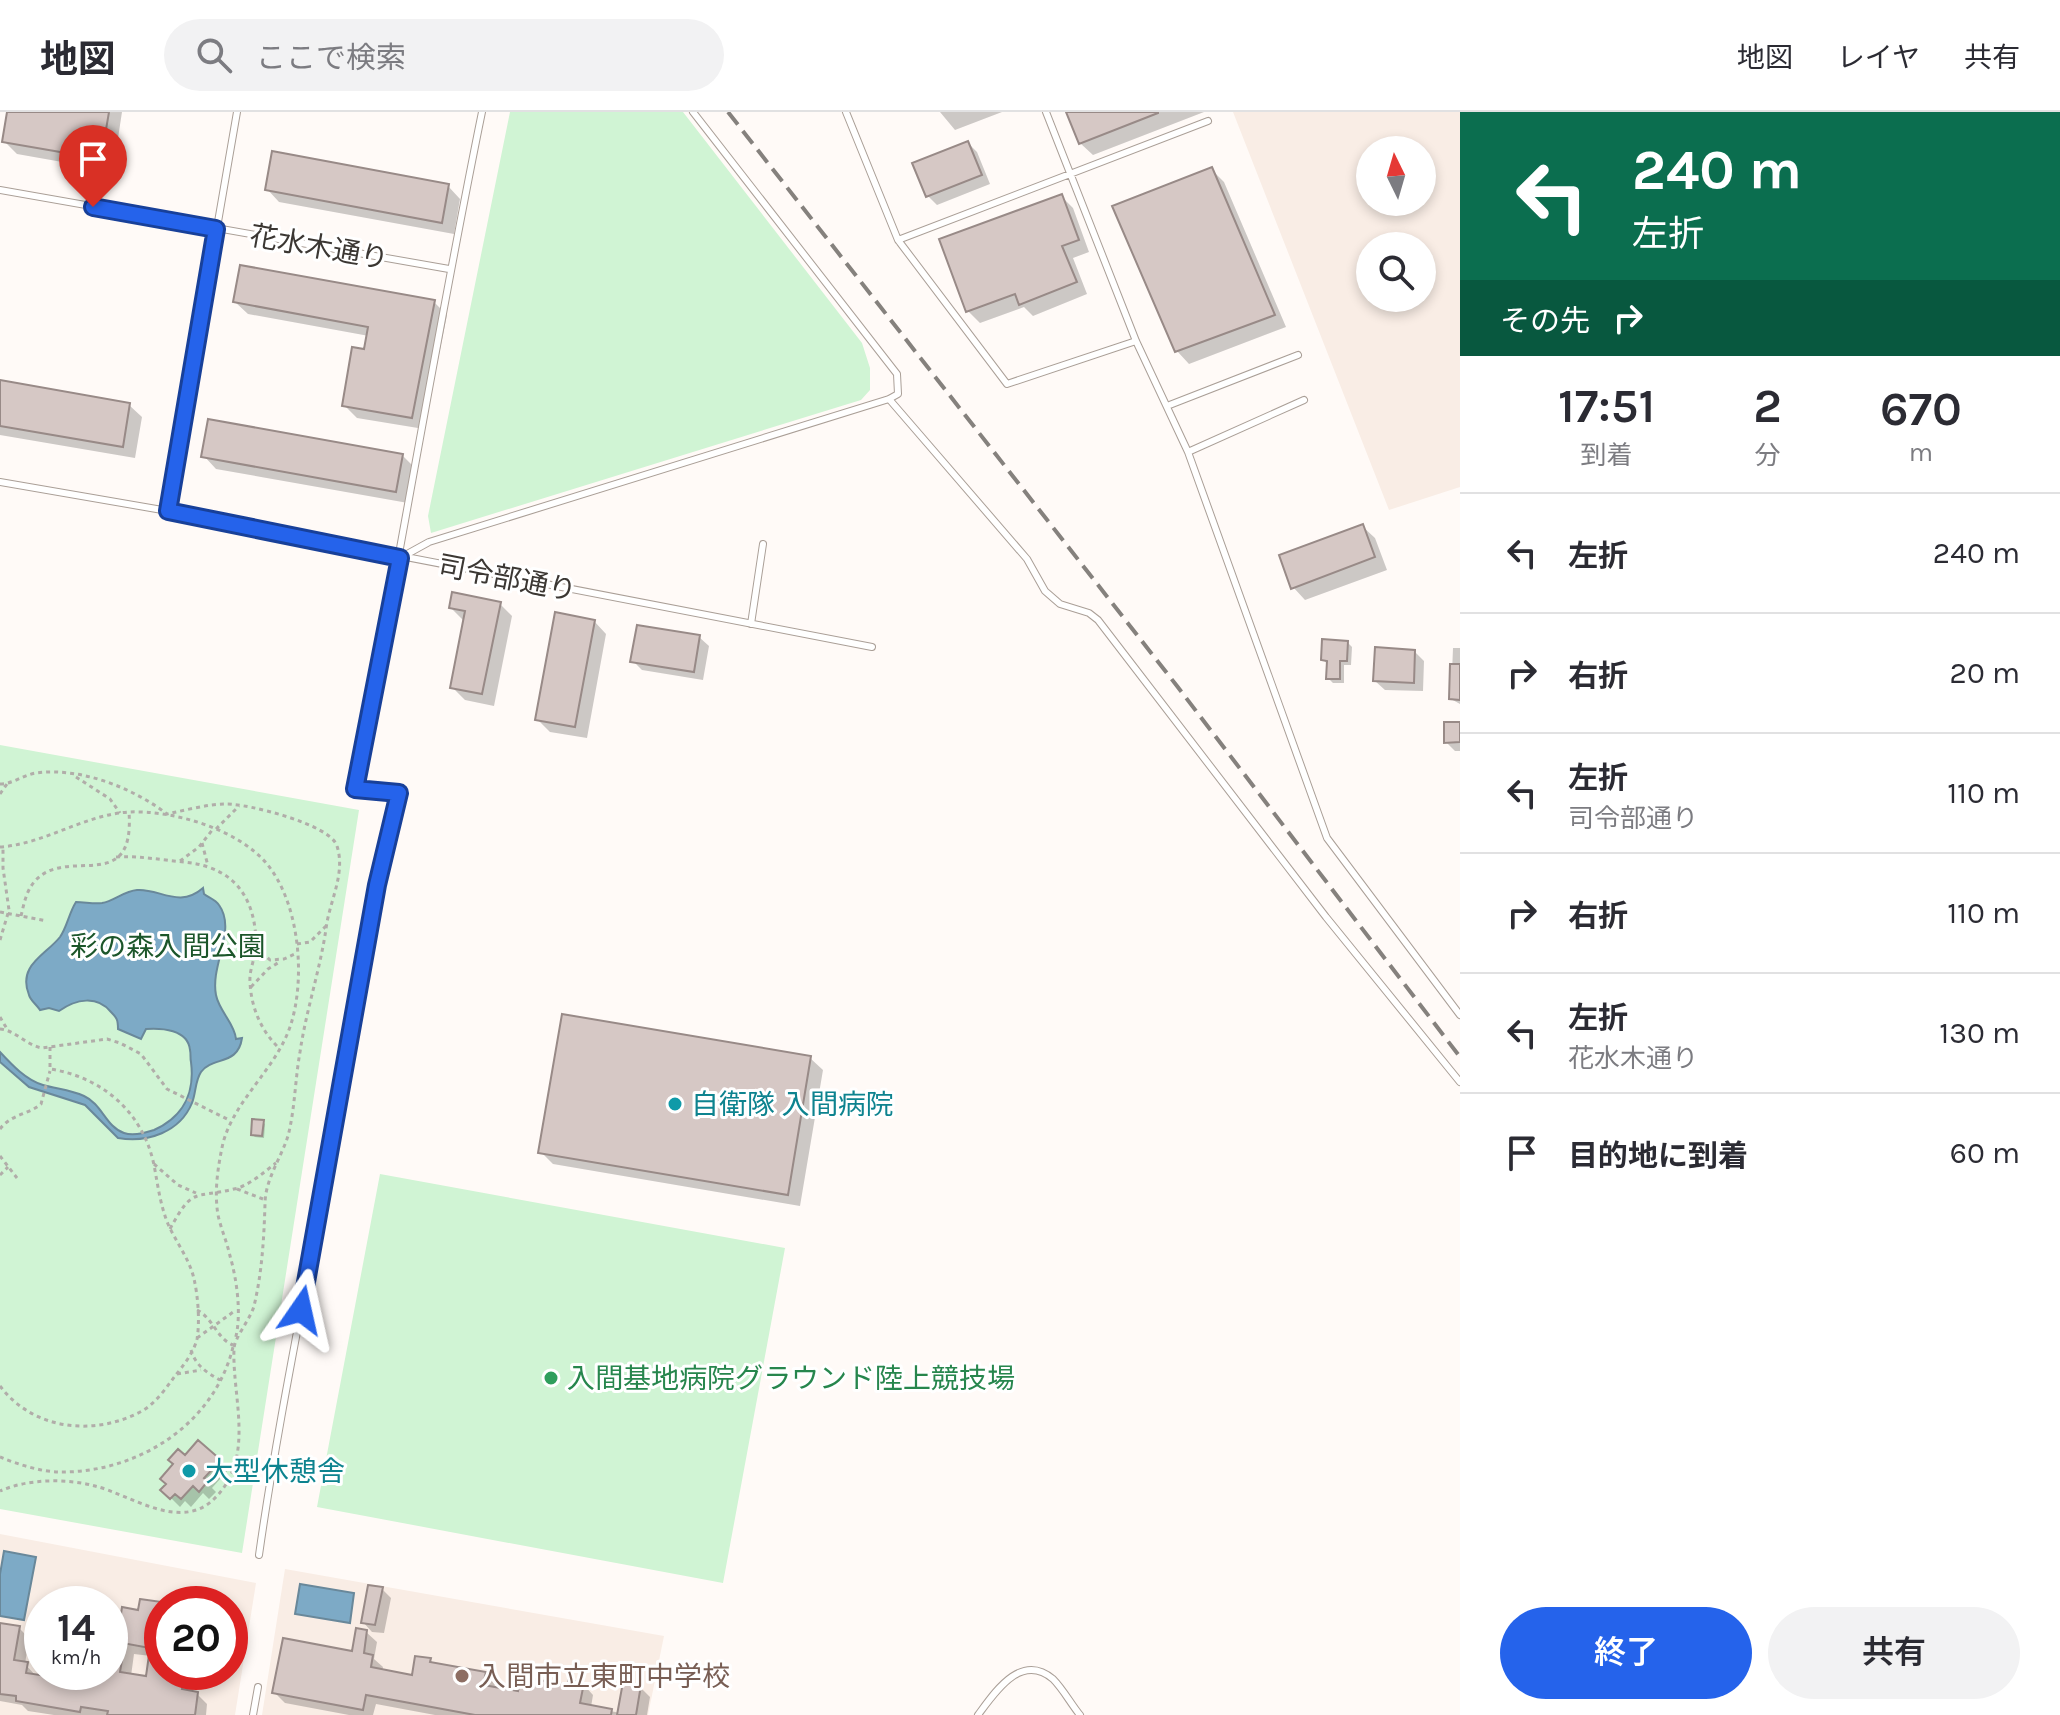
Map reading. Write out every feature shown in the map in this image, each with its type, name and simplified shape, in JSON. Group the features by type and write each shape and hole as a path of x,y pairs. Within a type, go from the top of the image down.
{"lane":[{"path":"168,511 237,112"},
{"path":"259,1555 269,1479 377,885 399,793 355,789 400,558 449,269 482,112"},
{"path":"400,558 429,542 898,394 897,374 693,112"},
{"path":"846,112 898,240 1007,384 1136,341"},
{"path":"1046,112 1136,341 1188,452 1327,838 1460,1015"},
{"path":"898,240 1208,121"},
{"name":"花水木通り","path":"0,190 449,269"},
{"path":"1167,406 1298,355"},
{"path":"889,399 1027,559 1045,591 1060,604 1089,613 1098,620 1326,917 1460,1082"},
{"path":"1188,452 1304,400"},
{"name":"司令部通り","path":"0,482 168,511 872,647"},
{"path":"751,624 763,544"},
{"path":"978,1715 998,1688 1011,1676 1024,1670 1040,1672 1053,1680 1080,1715"},
{"path":"253,1715 258,1687"}],"path":[{"path":"0,784 34,773 73,775 109,783 148,800 167,814 214,829 251,849 268,865 280,885 292,919 299,975 295,1007 280,1049 231,1121 220,1156 216,1192 218,1213 234,1271 238,1330 220,1380 206,1403 170,1439 128,1462 106,1468 58,1472 0,1457"},
{"path":"73,775 110,799 120,813"},
{"path":"0,794 7,784"},
{"path":"0,940 8,914 2,847 31,842 92,819 129,812 167,814 228,804 291,817 328,836 337,845 338,884 300,1050 289,1132 264,1200 265,1224 255,1303 250,1318 233,1345 240,1428 236,1456 222,1489 200,1509 164,1512 93,1485 61,1481 21,1485 0,1491"},
{"path":"180,861 239,806"},
{"path":"21,916 30,888 50,870 62,866 102,865 116,857 129,839 129,812"},
{"path":"202,843 208,867"},
{"path":"116,857 139,855 208,867 225,875 243,890 253,912 256,947 251,987 263,1030 280,1049"},
{"path":"0,912 47,921"},
{"path":"297,944 310,942 326,926"},
{"path":"256,947 270,960 284,959"},
{"path":"251,987 268,969 297,953"},
{"path":"0,1017 7,1029 32,1046 50,1047 107,1039 120,1043 141,1054 160,1082 186,1100 231,1121"},
{"path":"0,1029 7,1029"},
{"path":"0,1129 13,1116 37,1108 48,1083 50,1047"},
{"path":"0,1386 11,1401 49,1422 68,1426 114,1422 143,1410 158,1398 177,1374 197,1338 195,1280 170,1229 156,1189 154,1164 135,1118 109,1091 75,1075 50,1069"},
{"path":"0,1156 17,1178"},
{"path":"154,1164 178,1185 198,1193 237,1189 276,1162"},
{"path":"1,1174 8,1167"},
{"path":"237,1189 264,1200"},
{"path":"170,1229 179,1211 198,1193"},
{"path":"197,1338 237,1309"},
{"path":"197,1310 207,1316 225,1342 233,1345"},
{"path":"191,1350 196,1362 220,1380"},
{"path":"177,1374 203,1369"}],"shaded area":[{"path":"1233,112 1460,112 1460,487 1389,510"},
{"path":"0,1534 256,1583 248,1633 248,1586 144,1586 144,1690 239,1690 235,1715 0,1715"},
{"name":"入間市立東町中学校","path":"285,1569 664,1636 648,1715 262,1715"}],"green space":[{"path":"510,112 683,112 862,343 870,368 870,390 861,400 431,533 428,516"},
{"name":"彩の森入間公園","path":"0,745 359,810 242,1553 0,1509"},
{"name":"入間基地病院グラウンド陸上競技場","path":"380,1174 785,1248 723,1583 317,1507"}],"water":[{"path":"203,888 204,894 219,905 224,915 216,995 236,1039 242,1038 236,1053 201,1072 192,1103 180,1121 151,1137 118,1138 85,1105 29,1087 0,1062 0,1052 31,1080 84,1096 124,1133 150,1131 173,1118 185,1103 191,1084 190,1052 184,1038 173,1031 146,1029 141,1039 118,1029 113,1014 93,1001 72,1004 59,1011 49,1008 40,1010 30,997 27,976 35,962 60,937 76,902 102,903 137,890 186,897"},
{"path":"4,1551 36,1557 30,1586 24,1586 24,1620 0,1616 0,1574"},
{"path":"300,1584 354,1593 350,1623 295,1614"}],"building":[{"path":"7,112 109,112 101,159 2,142"},
{"path":"1066,112 1158,112 1158,113 1079,144"},
{"path":"968,141 982,175 926,197 912,163"},
{"path":"272,151 449,184 442,223 265,190"},
{"path":"1212,167 1275,315 1175,352 1112,206"},
{"path":"1062,194 1079,240 1062,246 1077,282 1019,305 1015,294 966,312 939,239"},
{"path":"240,265 435,300 412,418 342,406 352,347 364,349 368,327 233,302"},
{"path":"0,380 130,403 123,447 0,426"},
{"path":"208,419 403,454 396,492 201,457"},
{"path":"1363,524 1375,557 1291,589 1279,555"},
{"path":"452,592 501,602 482,694 450,688 465,611 449,608"},
{"path":"555,612 595,620 575,727 535,720"},
{"path":"637,625 700,635 694,672 630,662"},
{"path":"1322,639 1348,641 1347,661 1340,661 1340,679 1326,679 1327,661 1321,660"},
{"path":"1375,647 1415,650 1414,683 1373,681"},
{"path":"1450,664 1460,664 1460,700 1449,699"},
{"path":"1444,722 1460,722 1460,742 1444,743"},
{"name":"自衛隊 入間病院","path":"562,1014 811,1056 788,1195 538,1153"},
{"path":"252,1119 264,1120 262,1136 251,1135"},
{"name":"大型休憩舎","path":"198,1440 221,1460 204,1478 208,1481 199,1492 193,1486 181,1499 175,1494 170,1499 160,1490 166,1484 160,1479 173,1464 168,1460 178,1449 185,1455"},
{"path":"368,1585 383,1587 375,1625 361,1623"},
{"path":"140,1599 144,1600 144,1647 128,1644 128,1608 138,1610"},
{"path":"0,1623 20,1626 14,1660 24,1661 24,1690 128,1690 128,1673 144,1676 144,1690 198,1692 195,1715 107,1715 108,1711 81,1707 80,1712 16,1701 16,1696 0,1694"},
{"path":"356,1628 367,1630 364,1653 373,1655 371,1667 412,1675 415,1656 431,1658 430,1662 486,1672 483,1685 518,1691 521,1677 568,1685 568,1680 584,1683 580,1703 612,1709 611,1715 475,1715 366,1695 363,1710 272,1693 283,1638 352,1651"},
{"path":"623,1682 641,1685 636,1715 617,1715"}],"railway":[{"path":"728,112 1177,686 1460,1057"}],"place":[{"name":"自衛隊 入間病院","path":"675,1104"},
{"name":"入間基地病院グラウンド陸上競技場","path":"551,1378"},
{"name":"大型休憩舎","path":"189,1471"},
{"name":"入間市立東町中学校","path":"462,1676"}],"route":[{"path":"93,207 216,229 168,511 400,558 355,789 399,793 377,885 301,1310"}]}
